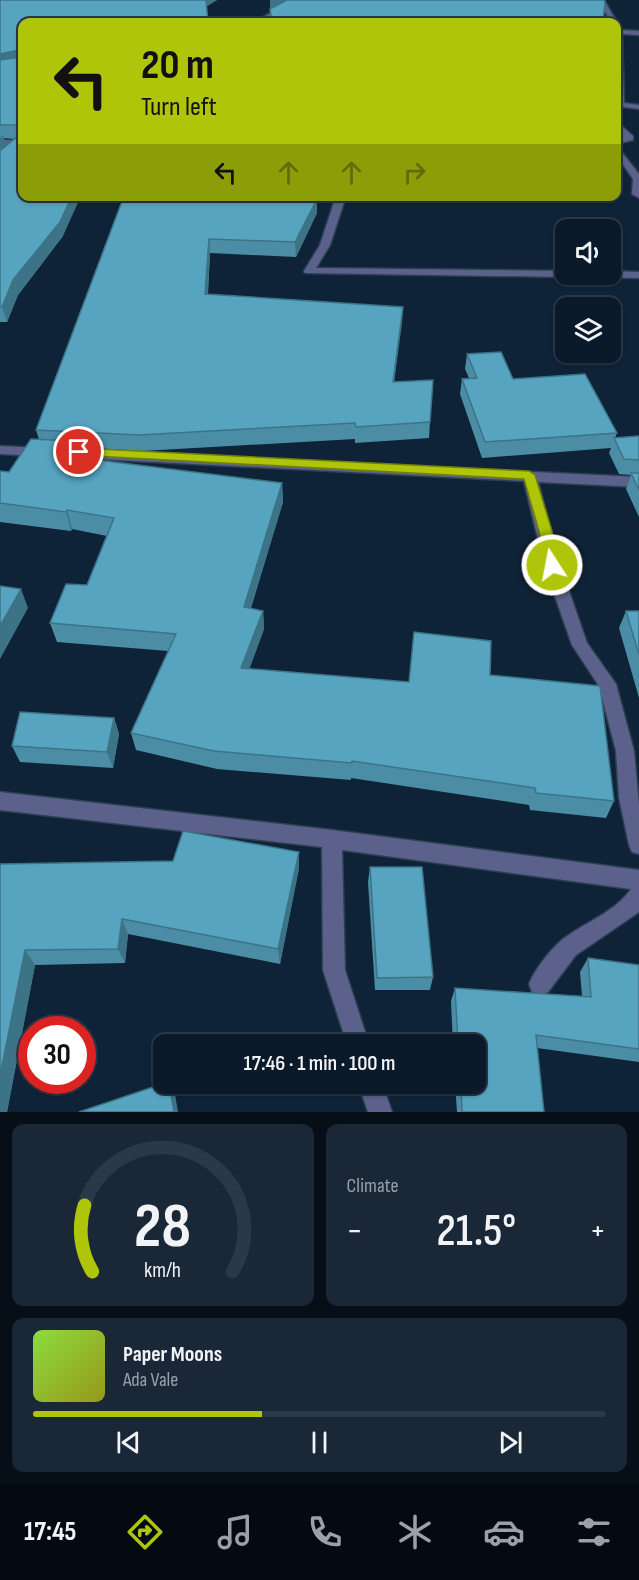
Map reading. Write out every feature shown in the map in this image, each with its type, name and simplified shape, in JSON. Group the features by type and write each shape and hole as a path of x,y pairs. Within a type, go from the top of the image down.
{"street":[{"path":"264,18 300,0"},
{"path":"601,0 612,18"},
{"path":"621,30 639,33"},
{"path":"621,106 639,107"},
{"path":"621,128 630,138 621,142"},
{"path":"0,142 18,143"},
{"path":"621,144 639,145"},
{"path":"7,155 18,146"},
{"path":"621,152 638,179 639,195"},
{"path":"340,201 325,245 309,271 555,274"},
{"path":"621,275 639,275"},
{"path":"0,450 639,482"},
{"path":"529,475 552,565 580,645 607,684 626,751 628,798 639,845"},
{"path":"0,801 332,839 639,880"},
{"path":"332,839 334,970 355,1034"},
{"path":"540,984 569,948 630,908 639,894"},
{"path":"374,1094 380,1112"}],"building":[{"path":"0,0 206,0 208,18 18,18 18,50 0,54"},
{"path":"287,0 604,0 605,2 603,18 271,18 270,9"},
{"path":"18,57 18,125 0,125 0,60"},
{"path":"18,136 18,201 70,201 60,222 13,280 2,307 0,307 0,151"},
{"path":"122,201 316,201 295,242 209,239 205,294 403,307 393,382 433,380 430,422 356,427 355,423 139,435 36,430"},
{"path":"501,352 513,379 585,374 617,433 485,442 462,379 477,378 467,354"},
{"path":"639,436 639,460 624,459 614,438"},
{"path":"31,439 75,441 74,457 282,483 244,607 263,611 241,668 409,682 414,632 491,641 490,675 600,686 614,801 536,793 535,788 352,761 352,763 214,751 131,733 176,634 50,623 66,584 87,585 114,518 67,510 66,512 0,503 0,471 9,472"},
{"path":"631,473 639,473 639,490"},
{"path":"0,586 21,589 0,626"},
{"path":"626,611 639,611 639,655"},
{"path":"20,712 114,718 107,752 12,746"},
{"path":"183,831 299,852 278,949 122,919 118,949 25,950 0,1076 0,864 173,861"},
{"path":"370,867 422,867 433,977 377,978"},
{"path":"588,958 639,965 639,1049 536,1035 544,1112 462,1112 461,1094 486,1094 486,1034 457,1034 455,988 591,997"},
{"path":"153,1087 153,1094 171,1094 174,1112 79,1112"}],"route":[{"path":"79,452 529,475 552,565"}]}
